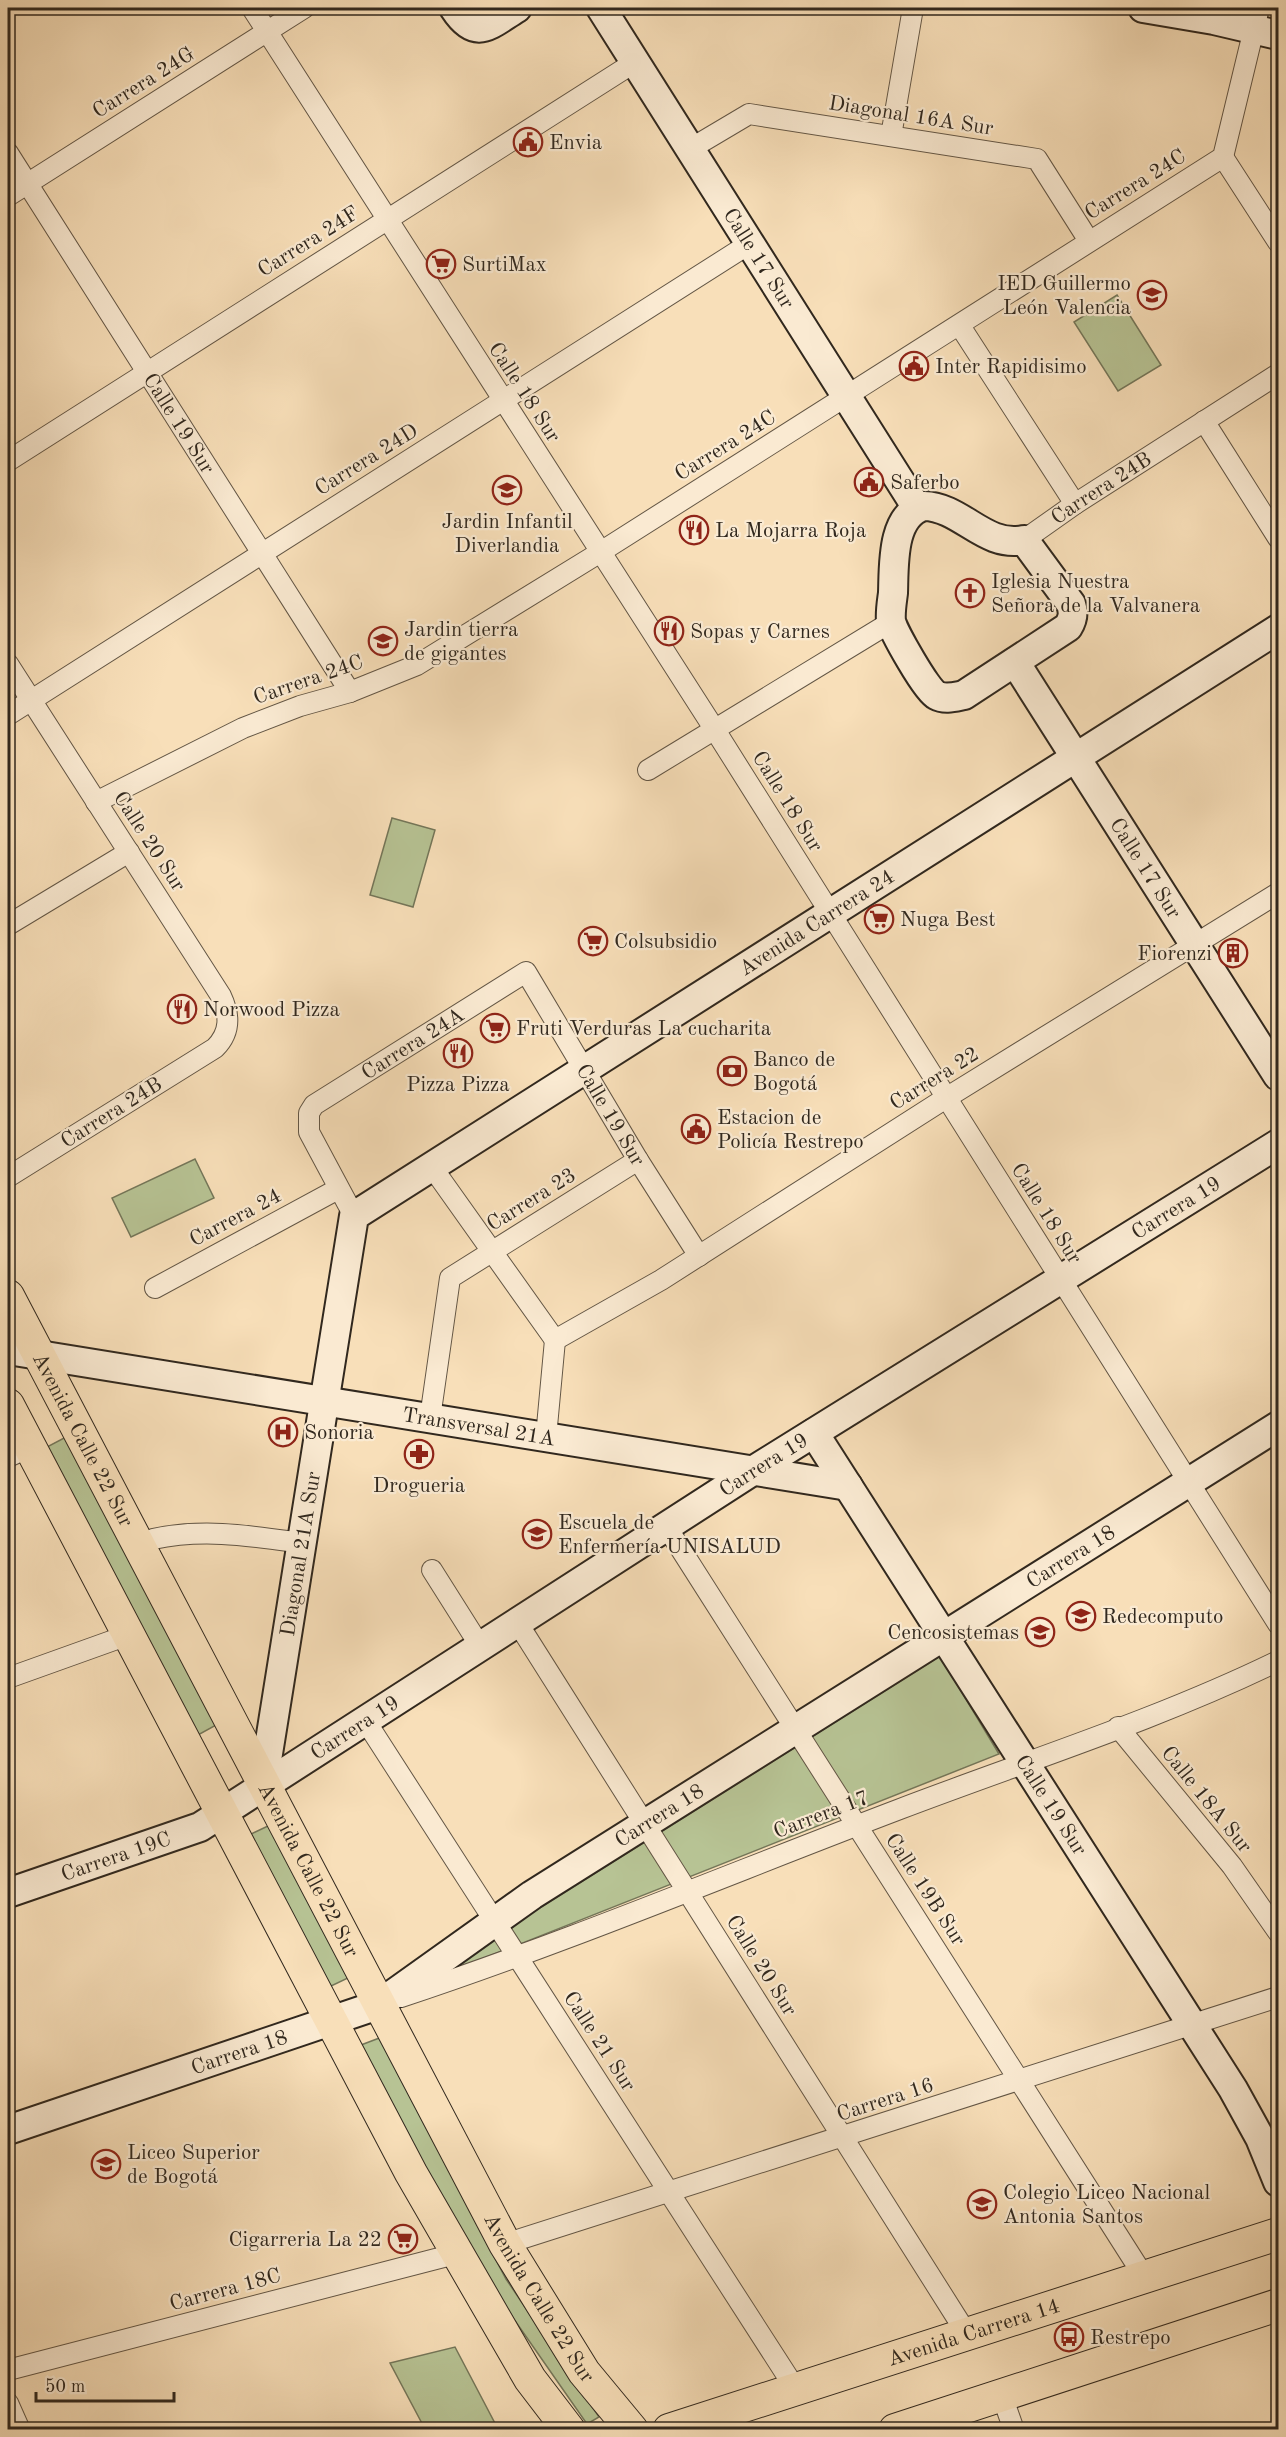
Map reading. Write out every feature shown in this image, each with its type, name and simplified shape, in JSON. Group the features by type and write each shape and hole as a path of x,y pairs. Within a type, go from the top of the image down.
{"main road":[{"path":"454,8 466,25 475,28 482,28 517,8"},
{"name":"Calle 17 Sur","path":"601,8 917,508"},
{"path":"1143,8 1264,24"},
{"path":"933,507 943,509 998,540 1013,542 1024,540 1071,604 1072,619 1058,634 963,695 944,698 927,687 891,622 897,541 907,518 917,508 933,507"},
{"name":"Avenida Carrera 24","path":"354,1216 1076,760 1278,629"},
{"name":"Calle 17 Sur","path":"1015,662 1278,1076"},
{"name":"Carrera 19","path":"221,1812 754,1470 1278,1144"},
{"name":"Diagonal 21A Sur","path":"263,1785 354,1216"},
{"name":"Avenida Calle 22 Sur","path":"8,1296 505,2244 584,2372 632,2430"},
{"path":"8,1350 38,1355"},
{"name":"Transversal 21A","path":"38,1355 848,1486"},
{"path":"8,1405 19,1452 128,1635 455,2254 530,2379 569,2430"},
{"name":"Carrera 18","path":"8,2130 378,2005 495,1922 644,1823 1278,1426"},
{"name":"Calle 19 Sur","path":"814,1433 1250,2119 1278,2182"},
{"name":"Carrera 19C","path":"8,1893 179,1836 200,1827 221,1812"},
{"name":"Avenida Carrera 14","path":"669,2430 1278,2234"},
{"path":"895,2430 1278,2305"},
{"path":"530,2379 541,2430"}],"street":[{"name":"Calle 18 Sur","path":"252,8 599,553 715,730 1278,1624"},
{"name":"Carrera 24G","path":"8,196 304,8"},
{"path":"891,136 913,8"},
{"path":"1264,24 1223,157 1278,242"},
{"name":"Carrera 24F","path":"8,461 635,62"},
{"name":"Diagonal 16A Sur","path":"690,149 749,114 1037,159 1089,241"},
{"name":"Calle 19 Sur","path":"8,153 350,692"},
{"name":"Carrera 24C","path":"96,802 243,728 300,706 350,692 417,665 960,326 1223,157"},
{"name":"Carrera 24D","path":"8,715 749,244"},
{"path":"960,326 1075,504"},
{"name":"Carrera 24B","path":"1024,540 1075,504 1278,374"},
{"path":"1204,421 1278,538"},
{"path":"648,770 891,622"},
{"name":"Calle 20 Sur","path":"8,664 226,1006 228,1026 225,1035 215,1048"},
{"path":"8,925 129,852"},
{"name":"Carrera 22","path":"555,1340 699,1256 946,1098 1278,893"},
{"name":"Calle 19 Sur","path":"526,972 638,1160 699,1256"},
{"name":"Carrera 24A","path":"338,1189 309,1132 307,1121 309,1113 322,1098 526,972"},
{"name":"Carrera 24B","path":"8,1177 215,1048"},
{"name":"Carrera 23","path":"430,1418 450,1278 638,1160"},
{"path":"432,1167 555,1340 546,1437"},
{"path":"338,1189 354,1216"},
{"name":"Carrera 24","path":"155,1288 338,1189"},
{"name":"Calle 19B Sur","path":"666,1526 1145,2278"},
{"path":"153,1539 182,1533 204,1532 302,1543"},
{"path":"432,1570 480,1646"},
{"name":"Calle 20 Sur","path":"517,1622 967,2334"},
{"path":"8,1678 128,1635"},
{"name":"Carrera 17","path":"378,2005 518,1958 857,1825 1118,1727 1278,1661"},
{"name":"Calle 21 Sur","path":"365,1719 795,2388"},
{"name":"Calle 18A Sur","path":"1118,1727 1232,1866 1278,1932"},
{"name":"Carrera 16","path":"505,2244 1020,2082 1278,1997"},
{"name":"Carrera 18C","path":"8,2370 455,2254"},
{"path":"1002,2396 1014,2430"},
{"path":"8,2403 20,2430"}],"green space":[{"path":"1117,295 1161,365 1118,391 1074,322"},
{"path":"392,818 435,830 413,907 370,895"},
{"path":"195,1159 214,1198 131,1237 112,1198"},
{"path":"66,1437 218,1724 198,1735 45,1448"},
{"path":"940,1656 999,1754 419,1984"},
{"path":"270,1825 348,1978 329,1987 251,1834"},
{"path":"382,2037 426,2127 506,2279 599,2417 587,2424 502,2302 445,2209 361,2045"},
{"path":"455,2347 498,2429 425,2429 390,2363"}],"place":[{"name":"Envia","path":"528,142"},
{"name":"SurtiMax","path":"441,264"},
{"name":"IED Guillermo León Valencia","path":"1152,295"},
{"name":"Inter Rapidisimo","path":"914,366"},
{"name":"Saferbo","path":"869,482"},
{"name":"Jardin Infantil Diverlandia","path":"507,490"},
{"name":"La Mojarra Roja","path":"694,530"},
{"name":"Iglesia Nuestra Señora de la Valvanera","path":"970,593"},
{"name":"Sopas y Carnes","path":"669,631"},
{"name":"Jardin tierra de gigantes","path":"383,641"},
{"name":"Nuga Best","path":"879,919"},
{"name":"Colsubsidio","path":"593,941"},
{"name":"Fiorenzi","path":"1233,953"},
{"name":"Norwood Pizza","path":"182,1009"},
{"name":"Fruti Verduras La cucharita","path":"495,1028"},
{"name":"Pizza Pizza","path":"458,1053"},
{"name":"Banco de Bogotá","path":"732,1071"},
{"name":"Estacion de Policía Restrepo","path":"696,1129"},
{"name":"Sonoria","path":"283,1432"},
{"name":"Drogueria","path":"419,1454"},
{"name":"Escuela de Enfermería UNISALUD","path":"537,1534"},
{"name":"Redecomputo","path":"1081,1616"},
{"name":"Cencosistemas","path":"1040,1632"},
{"name":"Liceo Superior de Bogotá","path":"106,2164"},
{"name":"Colegio Liceo Nacional Antonia Santos","path":"982,2204"},
{"name":"Cigarreria La 22","path":"403,2239"},
{"name":"Restrepo","path":"1069,2337"}]}
